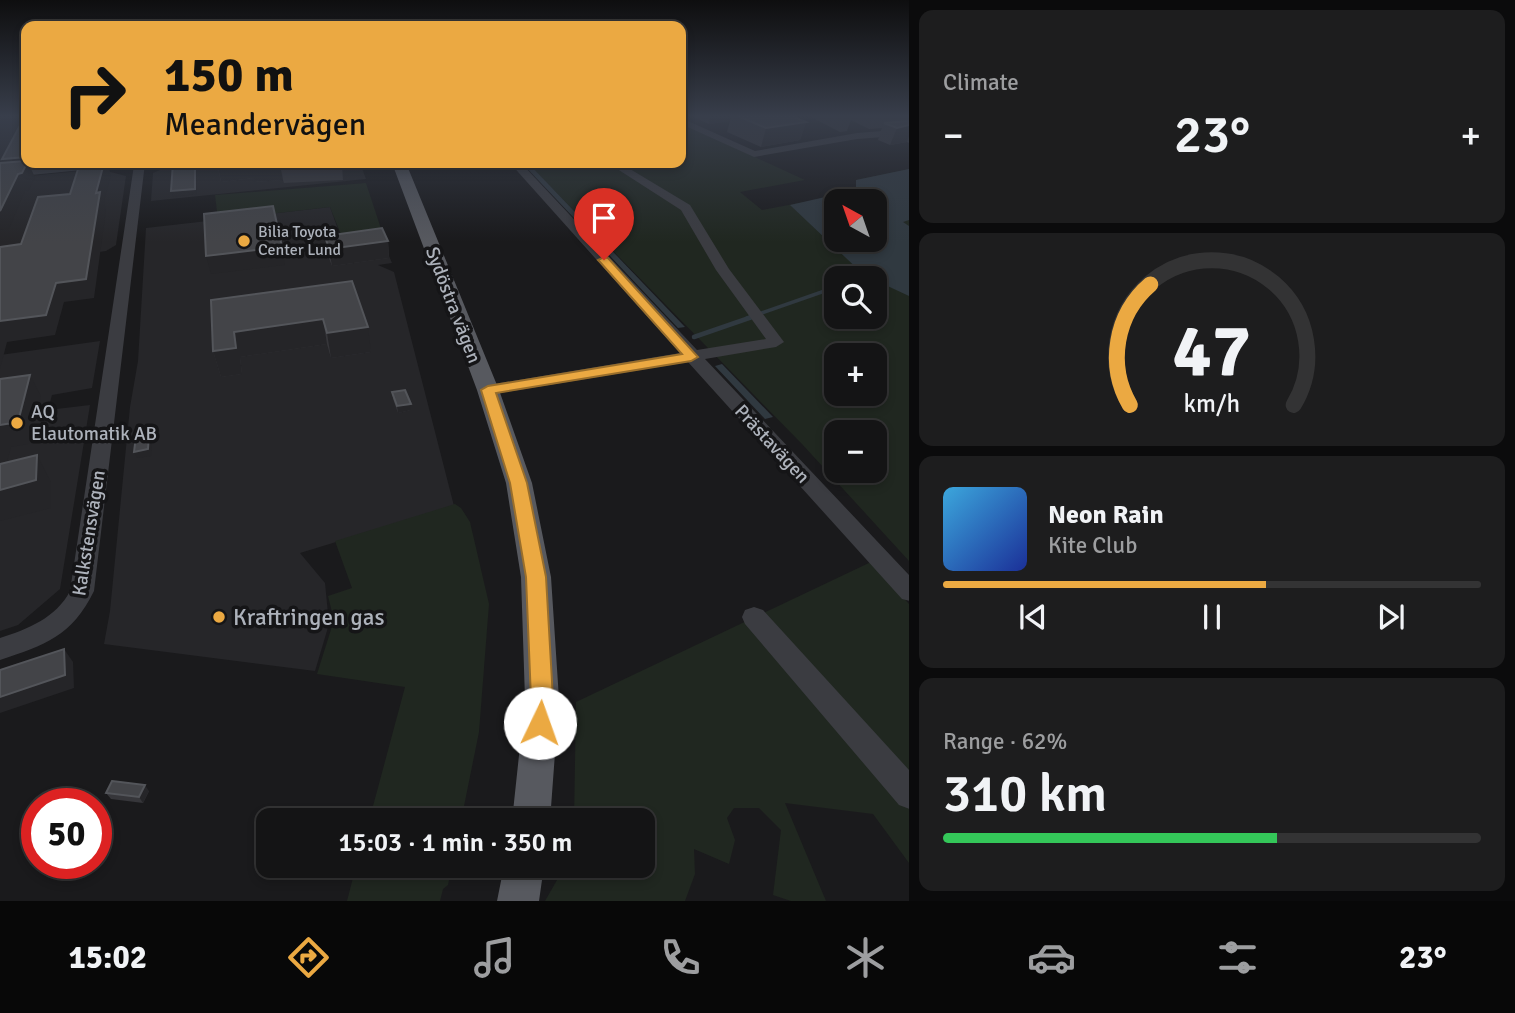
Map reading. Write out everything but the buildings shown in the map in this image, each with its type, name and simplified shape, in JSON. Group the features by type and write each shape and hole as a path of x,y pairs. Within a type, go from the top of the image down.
{"main road":[{"name":"Sydöstra vägen","path":"401,168 488,390 519,483 536,577 542,699 532,808"},
{"path":"518,901 522,878"}],"street":[{"path":"0,175 76,168"},
{"name":"Kalkstensvägen","path":"0,649 54,628 77,604 82,591 139,168"},
{"name":"Prästavägen","path":"520,168 909,592"},
{"path":"488,390 776,342 723,270 687,208 621,168"},
{"path":"754,617 909,794"}],"shaded area":[{"path":"0,158 21,158 22,168 0,170"},
{"path":"686,158 757,158 805,180 740,192 762,210 824,198 824,252 887,252 887,189 856,189 856,180 909,169 909,561 838,483 887,483 887,420 824,420 824,468 532,168 686,168"},
{"path":"164,168 362,168 366,179 151,201 153,173"},
{"path":"527,168 533,168 685,327 678,328"},
{"path":"99,169 126,176 116,245 106,251 0,266 0,179"},
{"path":"909,169 909,220 903,222 909,226 909,296 887,286 887,266 854,266 840,252 887,252 887,189 856,189 856,180"},
{"path":"366,183 386,244 342,237 330,207 218,220 215,195"},
{"path":"824,197 824,237 790,205"},
{"path":"330,207 341,238 383,242 392,263 378,265 394,272 454,506 300,553 325,583 329,624 315,671 104,644 110,611 130,407 138,361 146,228"},
{"path":"100,341 92,388 52,395 48,410 90,405 60,589 18,625 0,631 0,355"},
{"path":"722,364 773,417 765,419 715,366"},
{"path":"455,504 470,522 489,604 479,732 464,808 372,808 405,687 317,674 334,620 328,596 352,588 335,541"},
{"path":"871,562 909,604 909,863 873,814 785,803 826,901 791,901 773,895 781,830 759,808 734,808 727,818 735,840 729,864 694,849 695,874 685,901 545,901 558,878 655,878 655,808 574,808 576,702"},
{"path":"353,878 449,878 440,901 347,901"}],"waterway":[{"path":"747,318 824,291"},
{"path":"694,337 752,317"}],"place":[{"name":"Bilia Toyota Center Lund","path":"244,241"},
{"name":"AQ Elautomatik AB","path":"17,423"},
{"name":"Kraftringen gas","path":"219,617"}],"route":[{"path":"540,723 542,699 536,577 519,483 488,390 596,370 691,357 604,260"}]}
